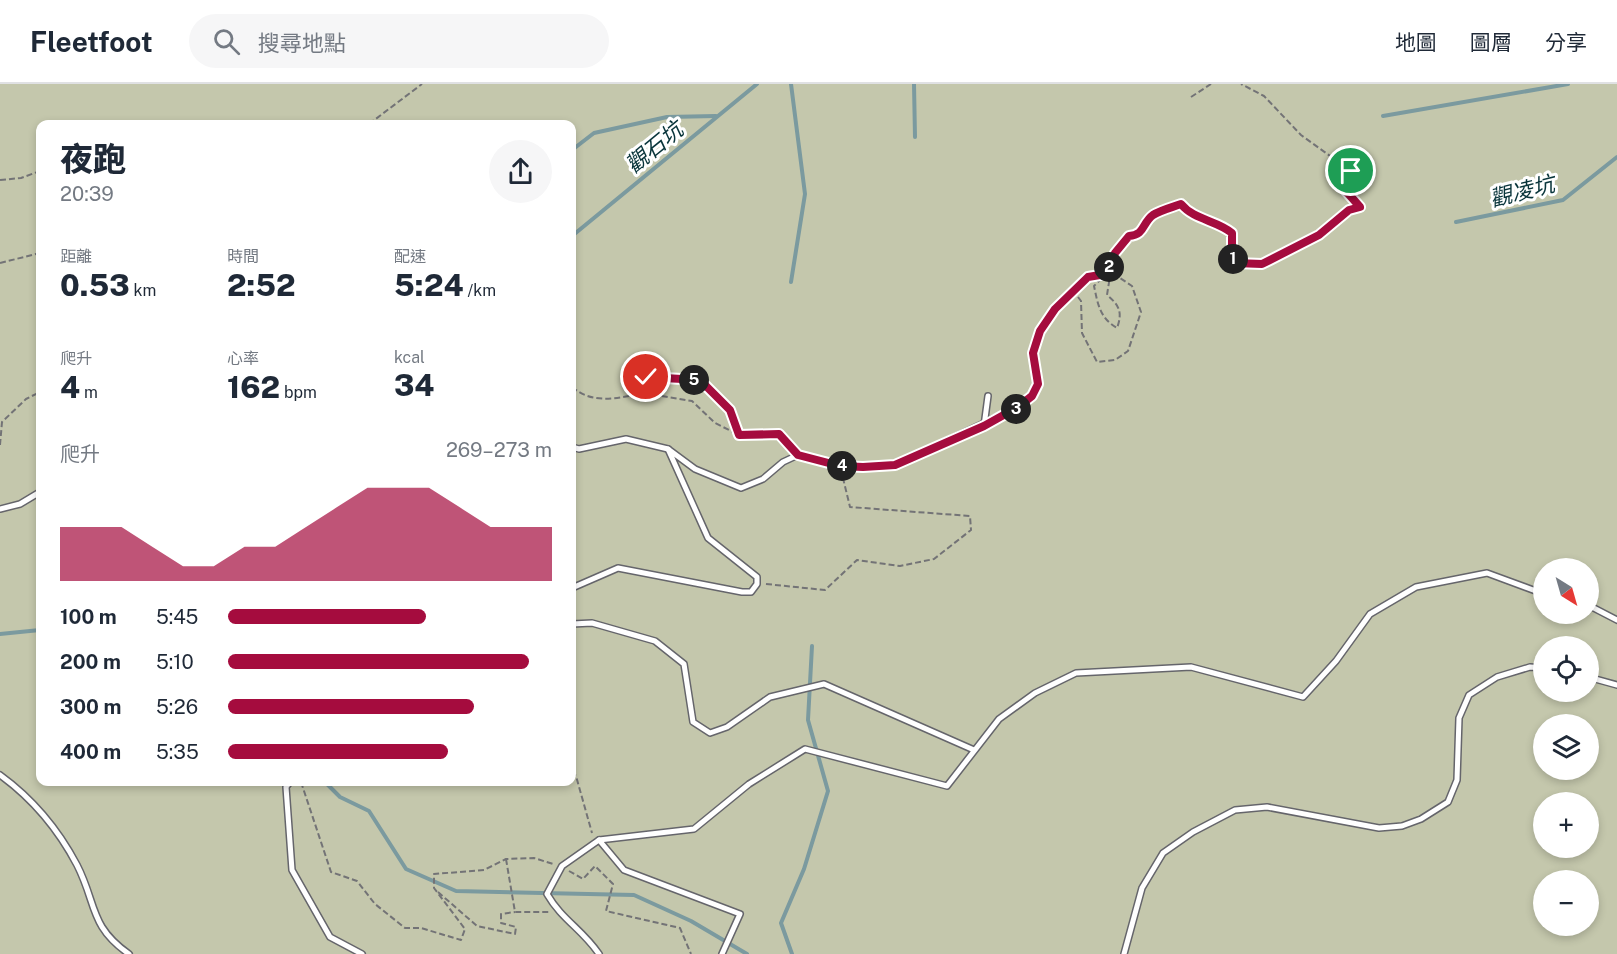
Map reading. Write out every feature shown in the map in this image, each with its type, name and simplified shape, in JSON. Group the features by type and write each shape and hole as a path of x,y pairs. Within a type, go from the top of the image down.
{"lane":[{"path":"576,448 626,439 668,449 695,469 741,488 763,479 783,462 798,455 840,466 895,465 984,426 1018,407 1032,396 1038,384 1033,353 1040,331 1072,291 1088,277"},
{"path":"984,426 988,396"},
{"path":"576,586 618,568 742,592 751,592 757,584 757,577 751,570 708,538 668,449"},
{"path":"0,509 20,504 36,494"},
{"path":"599,954 588,937 557,912 547,894 562,866 596,841 694,829 749,784 805,749 947,786 999,719 1035,693 1076,673 1191,668 1303,697 1336,661 1370,614 1416,587 1487,573 1533,590"},
{"path":"1599,611 1617,620"},
{"path":"576,624 592,623 655,641 684,664 693,722 710,733 727,727 770,697 825,684 974,750"},
{"path":"1124,954 1142,888 1163,853 1193,832 1235,810 1267,807 1378,828 1402,826 1421,819 1448,802 1457,780 1459,718 1469,694 1497,677 1533,667"},
{"path":"1599,680 1617,685"},
{"path":"0,775 27,795 57,831 78,866 102,930 129,954"},
{"path":"286,786 292,870 330,938 362,954"},
{"path":"596,841 624,870 740,914 722,954"}],"path":[{"path":"374,120 422,84"},
{"path":"1191,96 1211,84"},
{"path":"1088,277 1106,274 1115,253 1129,236 1137,236 1155,214 1181,204 1188,212 1222,225 1232,233 1232,254 1235,263 1262,264 1319,235 1349,210 1360,207 1346,191 1351,171 1301,135 1264,96 1241,84"},
{"path":"0,180 36,172"},
{"path":"0,263 36,254"},
{"path":"1072,291 1081,302 1082,333 1097,362 1115,360 1128,351 1141,312 1131,286 1114,274 1102,278 1088,277"},
{"path":"1102,278 1094,286 1100,313 1107,322 1117,328 1122,316 1118,304 1107,295 1110,276"},
{"path":"644,393 646,377 700,380 730,410 739,435"},
{"path":"576,390 583,396 609,399 644,393 692,401 715,423 739,435 779,434 798,455"},
{"path":"0,445 2,444 2,422 26,399 36,394"},
{"path":"757,584 825,590 857,560 900,566 934,559 971,530 970,516 850,507 840,466"},
{"path":"576,776 596,841"},
{"path":"302,786 331,872 357,881 375,904 405,928 421,928 460,940 465,929 434,888 434,874 484,870 506,859 534,858 562,866 582,879 596,866 612,886 606,912 680,928 691,954"},
{"path":"506,859 515,912"},
{"path":"434,888 477,926 515,934 516,927 501,923 501,914 557,912"}],"green space":[{"path":"0,84 1617,84 1617,954 0,954"}],"waterway":[{"name":"觀石坑","path":"576,233 757,84"},
{"path":"791,84 805,194 791,282"},
{"path":"914,84 915,137"},
{"name":"觀凌坑","path":"1383,116 1568,84"},
{"path":"576,147 594,133 667,117 716,116"},
{"name":"觀凌坑","path":"1456,222 1563,200 1617,157"},
{"path":"0,634 36,630"},
{"path":"792,954 781,923 804,869 828,791 808,720 812,646"},
{"path":"329,786 340,797 369,811 406,869 456,891 634,895 691,921 747,954"}],"route":[{"path":"646,377 700,380 730,410 739,435 779,434 798,455 840,466 895,465 984,426 1018,407 1032,396 1038,384 1033,353 1040,331 1055,309 1090,275 1106,274 1115,253 1129,236 1137,236 1144,230 1148,220 1155,214 1181,204 1188,212 1222,225 1232,233 1232,254 1235,263 1262,264 1319,235 1349,210 1360,207 1346,191 1351,171"}]}
